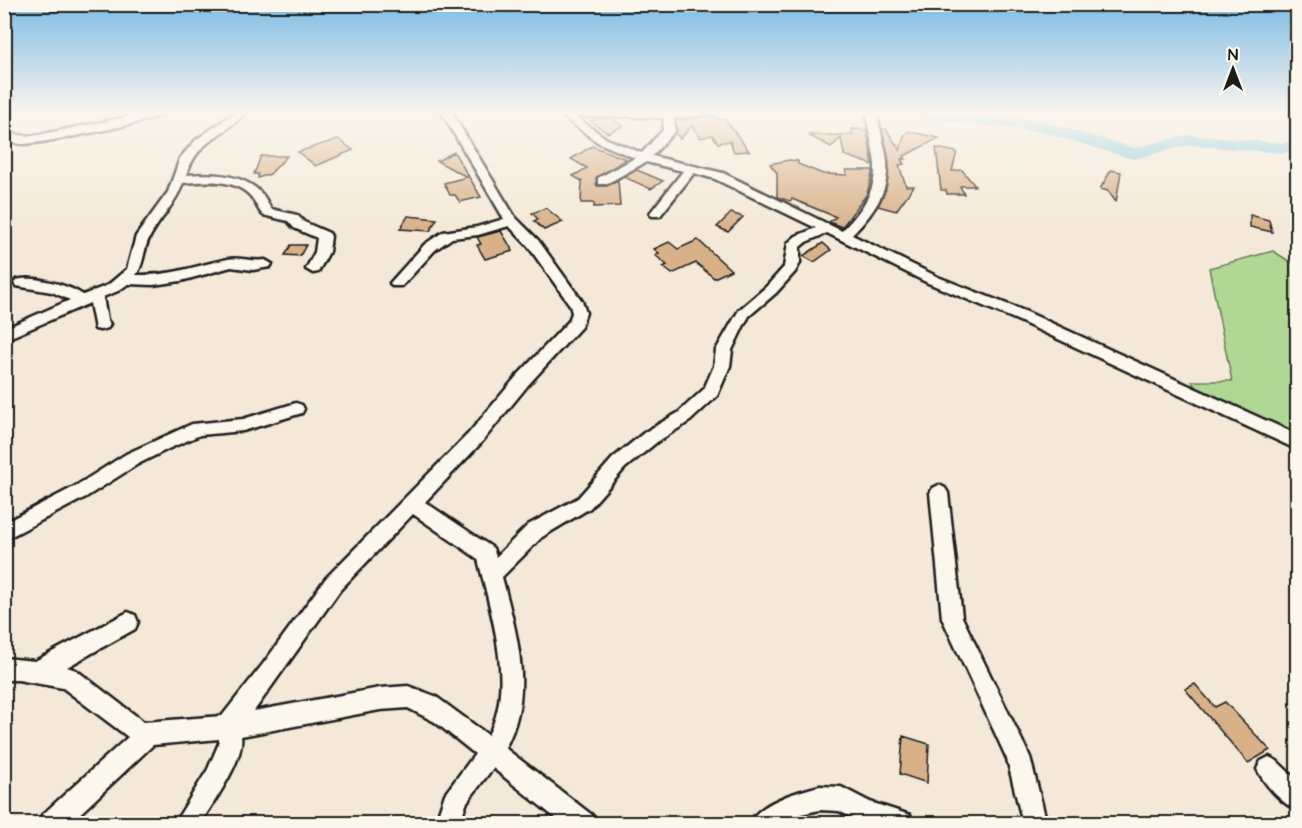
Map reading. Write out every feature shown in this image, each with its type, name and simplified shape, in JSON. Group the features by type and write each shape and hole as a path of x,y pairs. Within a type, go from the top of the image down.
{"street":[{"path":"6,333 113,288 125,279 133,270 143,236 174,192 186,158 191,152"},
{"path":"186,824 216,777 231,744 228,728 333,584 475,438 522,381 576,323 579,314 577,304 533,243 512,221 470,152"},
{"path":"629,152 644,158 719,176 933,280 1022,316 1298,443"},
{"path":"602,181 644,158 650,152"},
{"path":"844,236 874,202 881,184 878,152"},
{"path":"656,213 692,168"},
{"path":"177,180 213,177 231,180 256,193 267,212 292,219 299,225 324,236 322,252 313,269"},
{"path":"397,283 430,247 448,235 478,231 512,221"},
{"path":"491,575 535,531 584,503 619,463 651,437 684,417 711,392 722,366 724,350 744,313 771,290 790,269 793,263 793,246 801,239 829,228"},
{"path":"125,279 153,280 181,277 231,262 253,266 265,264"},
{"path":"21,283 75,294 81,301"},
{"path":"96,295 100,325 103,324"},
{"path":"4,532 80,492 132,459 162,444 198,429 243,425 296,409"},
{"path":"939,493 952,618 1018,757 1035,824"},
{"path":"412,503 486,555 512,673 508,718 491,751 460,790 448,814 447,824"},
{"path":"37,672 128,622"},
{"path":"4,669 68,678 139,732 148,734 228,728 380,699 408,698 427,704 443,714 583,824"},
{"path":"51,824 148,734"},
{"path":"1269,769 1298,800"},
{"path":"761,824 797,802 820,798 841,799 864,812 901,824"}],"green space":[{"path":"1273,251 1297,266 1297,434 1287,428 1248,420 1201,400 1192,381 1232,381 1209,268"}],"building":[{"path":"299,152 349,152 316,166"},
{"path":"454,152 481,197 460,202 455,195 450,195 444,183 467,177 437,161"},
{"path":"583,152 607,152 626,159 596,178 598,186 607,186 618,180 620,206 594,207 594,203 581,203 582,181 573,176 587,168 571,159"},
{"path":"843,152 871,152 873,165 844,155"},
{"path":"886,152 912,152 904,156 906,159 901,159 904,164 899,165 906,186 914,186 896,211 878,206 886,189 889,166"},
{"path":"936,152 957,152 952,171 962,170 975,186 960,186 964,194 947,194 946,190 941,190"},
{"path":"261,156 287,156 270,174 258,178 258,174 254,174"},
{"path":"789,160 798,161 798,164 823,174 847,175 846,170 873,170 867,194 842,227 829,222 836,217 792,199 790,201 777,197 777,173 770,164"},
{"path":"637,170 663,181 651,189 624,177"},
{"path":"1111,170 1121,172 1116,202 1108,191 1100,189"},
{"path":"546,208 563,222 544,230 534,221 538,219 532,213"},
{"path":"731,213 743,217 728,232 717,227"},
{"path":"1250,215 1269,220 1272,232 1250,227"},
{"path":"408,216 437,219 430,231 400,229"},
{"path":"501,231 513,251 485,259 477,245 481,244 477,237"},
{"path":"698,240 731,270 714,278 696,263 672,274 663,267 667,265 655,255 659,253 654,249 669,242 678,249"},
{"path":"823,243 831,250 814,262 803,256"},
{"path":"291,245 306,245 300,256 285,255"},
{"path":"1195,684 1215,707 1225,702 1270,750 1248,763 1185,689"},
{"path":"903,736 929,744 927,783 900,774"}],"waterway":[{"path":"1125,152 1133,154 1142,152"}]}
